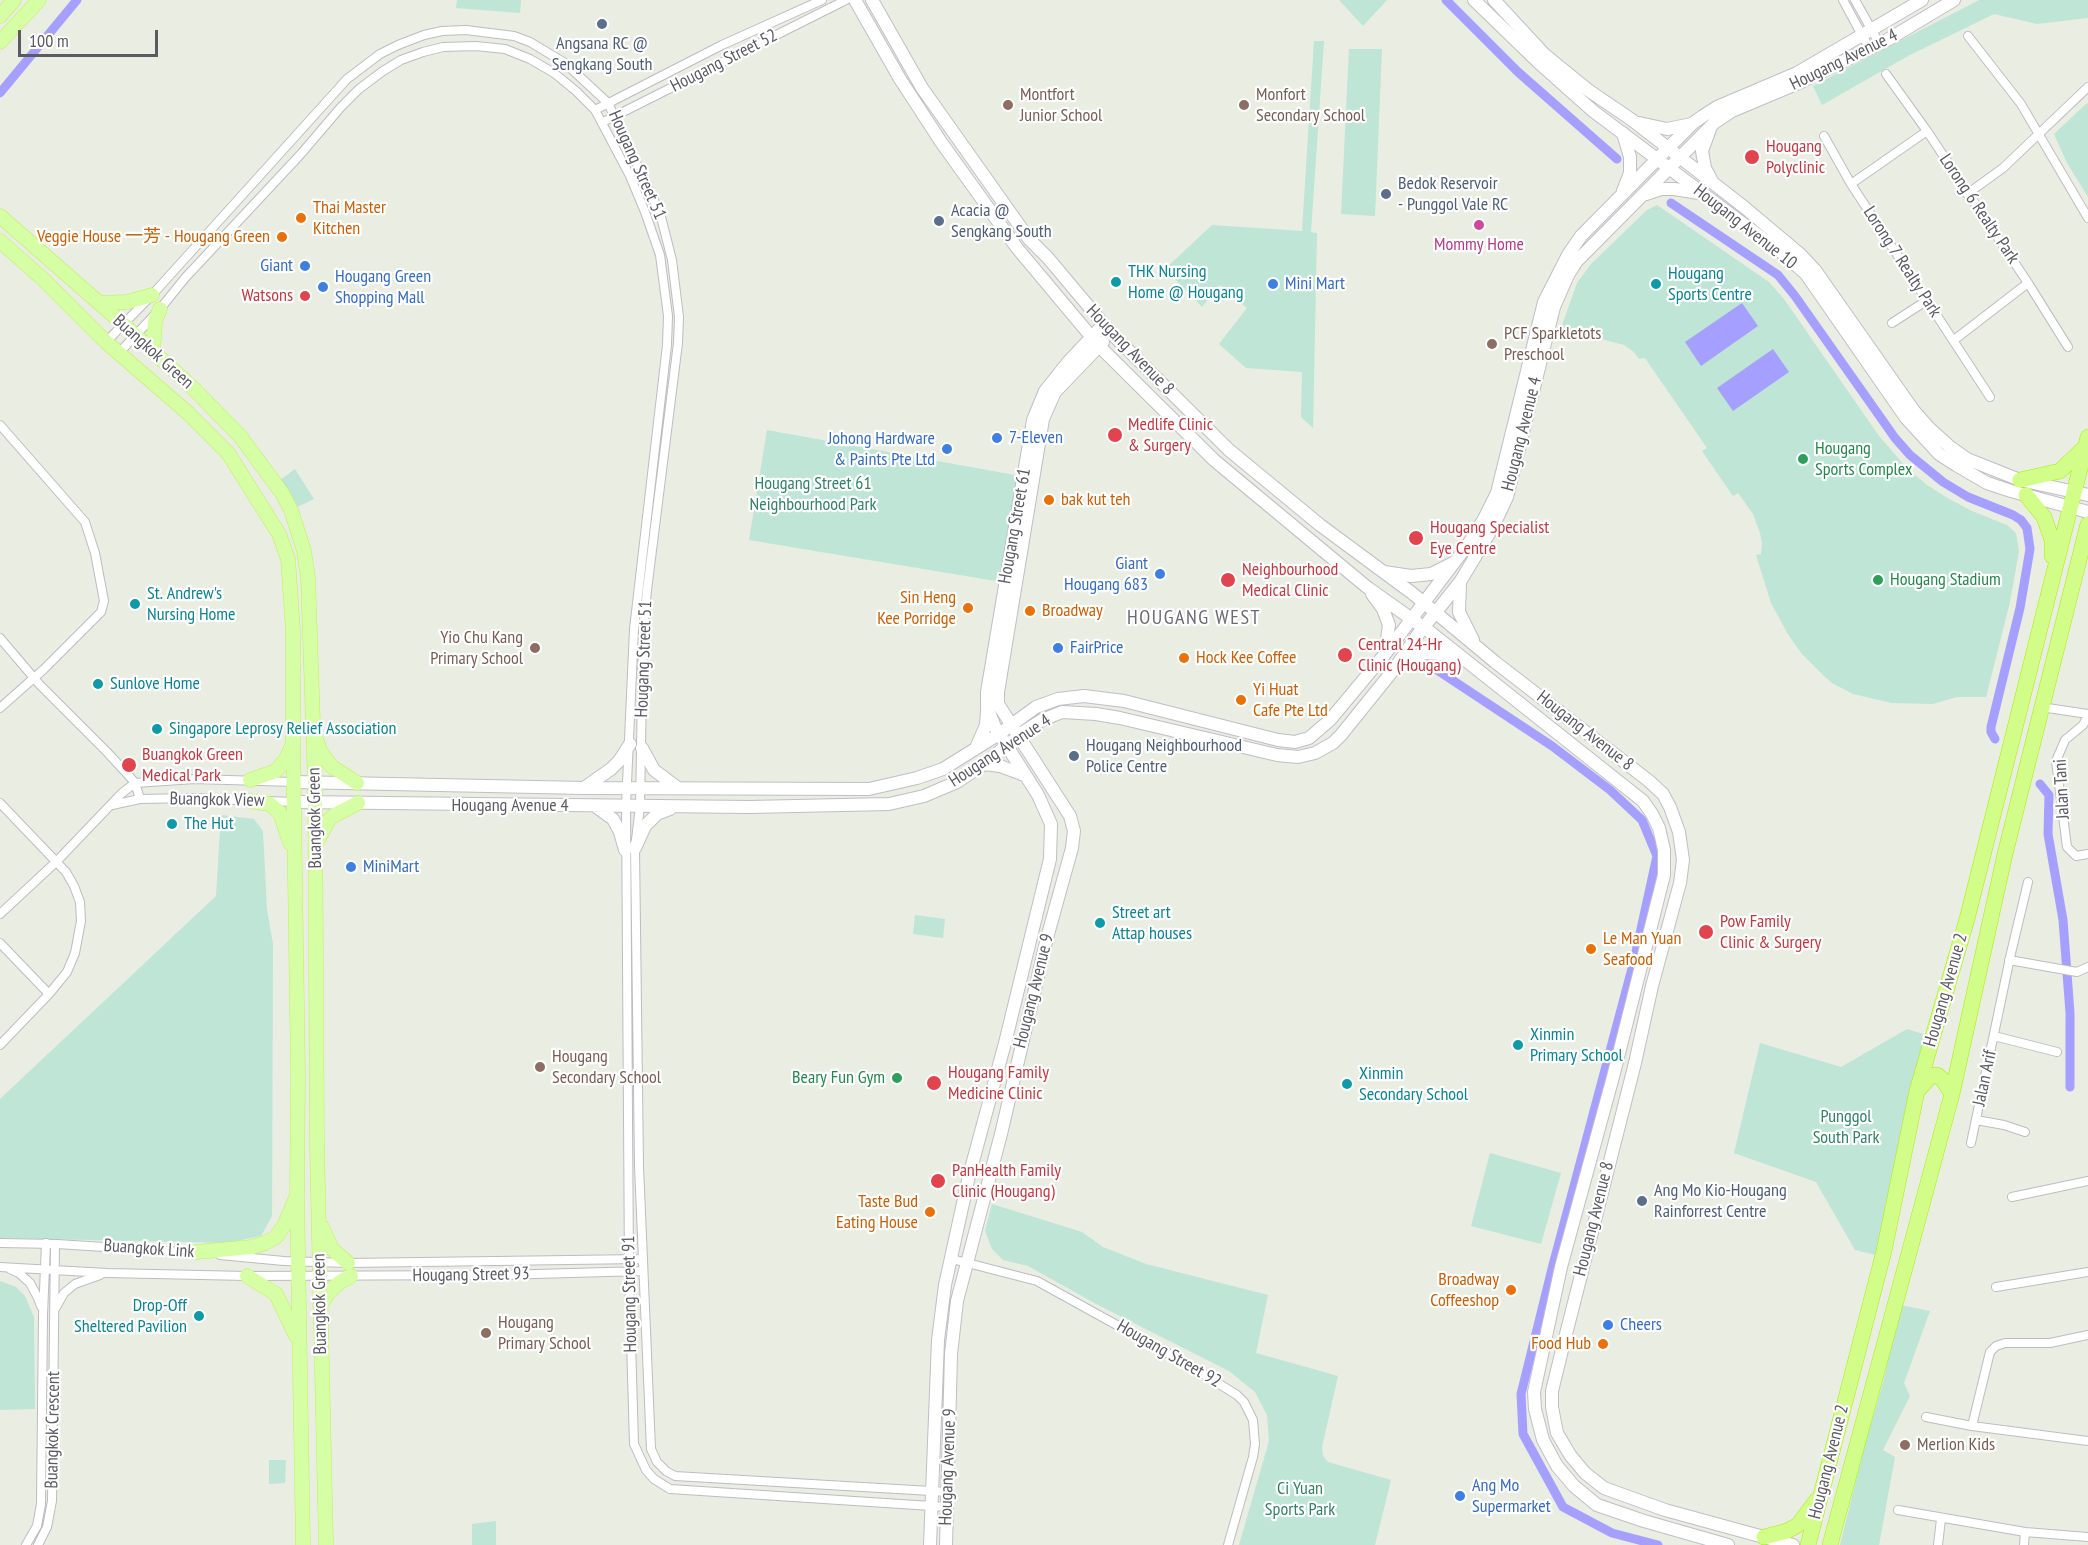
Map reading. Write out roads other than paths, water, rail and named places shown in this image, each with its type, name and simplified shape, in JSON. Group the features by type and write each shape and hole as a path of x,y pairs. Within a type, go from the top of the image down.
{"highway":[{"path":"2020,480 2060,471 2087,441"},
{"name":"Hougang Avenue 2","path":"1808,1545 1884,1251 1917,1090 1967,919 2053,574 2077,498 2087,441"},
{"path":"2026,495 2044,517 2052,540 2053,574"},
{"name":"Hougang Avenue 2","path":"1830,1545 1952,1094 2005,854 2088,524"},
{"path":"1917,1090 1931,1076 1937,1075 1952,1094"},
{"path":"1764,1537 1787,1531 1798,1525 1821,1493"}],"main road":[{"path":"0,16 14,0"},
{"path":"0,42 39,0"},
{"name":"Buangkok Green","path":"0,216 192,387 240,436 270,475 291,510 304,550 308,579 314,730 318,1220 326,1545"},
{"name":"Buangkok Green","path":"0,241 44,280 106,342 188,413 228,453 279,534 288,559 293,630 298,1073 297,1196 303,1545"},
{"path":"99,303 127,302 152,295"},
{"path":"153,352 155,321 160,309"},
{"path":"314,730 320,751 331,766 357,783"},
{"path":"250,780 276,771 286,759 293,744"},
{"path":"250,801 270,804 280,813 296,863"},
{"path":"315,846 333,816 358,803"},
{"path":"196,1252 252,1247 276,1237 285,1224 297,1196"},
{"path":"318,1220 332,1249 349,1269 320,1306"},
{"path":"247,1276 276,1294 300,1343"}],"street":[{"name":"Hougang Street 52","path":"595,110 722,45 822,0"},
{"name":"Hougang Street 52","path":"603,122 846,0"},
{"name":"Hougang Avenue 8","path":"855,0 900,79 941,142 1017,248 1095,342 1214,460 1368,588 1423,627 1643,801 1659,828 1664,849 1664,875 1613,1077 1561,1267 1533,1392 1543,1440 1557,1466 1574,1486 1597,1505 1728,1545"},
{"name":"Hougang Avenue 8","path":"872,0 922,87 998,195 1029,238 1107,329 1228,449 1320,525 1424,603 1663,794 1679,832 1683,860 1680,883 1652,986 1552,1391 1552,1407 1557,1434 1570,1455 1585,1473 1604,1488 1665,1510 1793,1545"},
{"name":"Hougang Avenue 10","path":"1474,0 1593,111 1782,253 1806,274 1906,418 1940,454 1988,483 2026,495 2077,498"},
{"name":"Hougang Avenue 10","path":"1494,0 1545,55 1588,90 1632,120 1712,182 1800,254 1815,270 1900,393 1929,428 1950,447 1967,459 2020,480 2077,498 2088,512"},
{"path":"1843,0 1867,32"},
{"path":"1856,0 1874,46"},
{"name":"Hougang Avenue 4","path":"294,802 848,807 889,804 924,796 957,782 984,764 1018,736 1062,712 1096,714 1277,755 1298,757 1315,753 1333,744 1395,668 1423,627 1460,582 1493,527 1508,497 1544,302 1551,284 1581,236 1694,123 1717,107 1797,73 1922,0"},
{"name":"Hougang Avenue 4","path":"294,782 584,788 868,789 943,770 1030,711 1058,699 1084,696 1110,698 1278,740 1295,742 1309,738 1320,731 1385,654 1469,543 1497,492 1554,307 1576,261 1714,123 1732,111 1801,82 1874,46 1954,0"},
{"name":"Hougang Street 51","path":"106,342 152,295 348,79 380,54 424,35 442,31 466,30 514,36 530,42 566,63 609,103 660,213 666,234 679,317 678,343 645,611 636,746 627,788 626,805"},
{"path":"1968,36 2021,104 2088,218"},
{"name":"Hougang Street 51","path":"119,353 341,107 375,77 401,60 443,47 476,46 505,50 530,58 554,73 595,110 603,122 645,212 660,255 668,316 667,345 634,629 636,746 640,806"},
{"name":"Lorong 6 Realty Park","path":"1886,74 1927,131 2068,347"},
{"path":"1967,194 2003,168 2088,87"},
{"path":"1632,120 1667,129 1694,123"},
{"path":"1712,182 1705,168 1702,151 1714,123"},
{"path":"1851,184 1927,131"},
{"path":"1621,195 1629,173 1630,157 1623,134"},
{"name":"Lorong 7 Realty Park","path":"1824,136 1851,184 1990,397"},
{"path":"1642,195 1661,189 1683,189 1704,194"},
{"path":"1954,340 2028,283"},
{"path":"1892,323 1926,301"},
{"name":"Hougang Street 61","path":"1006,747 999,734 989,681 1033,420 1045,391 1107,329"},
{"path":"0,425 85,522 96,552 104,601 101,612 0,708"},
{"path":"1380,571 1411,576 1431,574 1457,560"},
{"path":"1460,582 1459,612 1475,645"},
{"path":"1368,588 1383,609 1389,625 1385,654"},
{"path":"0,638 33,678 135,783 141,799"},
{"path":"1395,668 1425,653 1442,654 1464,660"},
{"path":"993,705 1030,711"},
{"path":"993,705 1018,736"},
{"path":"974,751 993,705"},
{"path":"2041,708 2088,715"},
{"name":"Jalan Tani","path":"2088,715 2083,725 2065,740 2056,760 2067,847 2076,856 2088,854"},
{"path":"1032,757 1031,734 1037,724"},
{"name":"Hougang Avenue 9","path":"946,1545 954,1320 957,1301 1001,1134 1074,831 1070,816 1018,736"},
{"path":"584,788 611,769 636,746 654,770 678,789"},
{"name":"Hougang Avenue 9","path":"930,1545 938,1340 942,1302 969,1176 1005,1043 1050,858 1051,824 1038,795 1006,747"},
{"path":"984,764 1000,766 1024,775"},
{"name":"Buangkok View","path":"135,783 195,779 294,782"},
{"path":"0,914 56,862 122,793 135,783"},
{"name":"Buangkok View","path":"112,805 141,799 194,798 294,802"},
{"path":"0,803 56,862 74,886 80,902 81,921 75,953 67,972 0,1045"},
{"name":"Hougang Street 91","path":"626,805 630,849 642,1259 651,1449 657,1462 675,1476 948,1492"},
{"path":"595,806 613,819 630,849 657,814 677,806"},
{"name":"Hougang Street 91","path":"640,806 630,849 629,1272 634,1444 646,1470 663,1486 687,1491 947,1507"},
{"name":"Jalan Arif","path":"1971,1143 2009,960 2028,882"},
{"path":"0,943 49,994"},
{"path":"2009,960 2072,972 2088,967"},
{"name":"Jalan Arif","path":"1994,1036 2057,1052"},
{"path":"1613,1077 1630,1081"},
{"name":"Jalan Arif","path":"1976,1120 2004,1125 2025,1132"},
{"path":"2012,1197 2088,1181"},
{"path":"1578,1204 1598,1208"},
{"name":"Buangkok Link","path":"0,1243 196,1252 298,1269"},
{"name":"Buangkok Crescent","path":"38,1545 47,1527 52,1501 54,1312 50,1244"},
{"name":"Hougang Street 93","path":"298,1269 642,1259"},
{"name":"Hougang Street 92","path":"952,1259 1036,1281 1061,1293 1182,1360 1237,1395 1244,1402 1254,1426 1254,1450 1228,1545"},
{"name":"Buangkok Link","path":"4,1268 247,1276 298,1269"},
{"name":"Buangkok Crescent","path":"4,1268 19,1273 30,1283 43,1315"},
{"name":"Hougang Street 93","path":"298,1269 643,1271"},
{"name":"Buangkok Crescent","path":"26,1545 37,1526 41,1504 43,1315 50,1270"},
{"path":"1996,1287 2088,1272"},
{"path":"54,1312 64,1293 75,1284 108,1273"},
{"path":"1972,1426 1990,1352 1996,1346 2005,1343 2050,1343 2088,1335"},
{"path":"630,1338 646,1338"},
{"path":"1926,1417 1972,1426 2088,1441"},
{"path":"1898,1510 2025,1532 2088,1537"},
{"path":"1938,1545 1941,1519"},
{"path":"2024,1545 2025,1532"}],"waterway":[{"path":"0,93 77,0"},
{"path":"1446,0 1518,72 1617,159"},
{"path":"1671,203 1778,275 1895,438 1910,455 1943,482 1968,497 2013,515 2027,528 2030,549 2020,608 1991,727 1995,739"},
{"path":"1428,664 1552,746 1610,790 1642,820 1657,856 1634,961 1521,1394 1523,1434 1563,1507 1612,1533 1658,1545"},
{"path":"2040,784 2049,795 2048,834 2063,920 2070,1013 2070,1087"}],"place":[{"name":"Angsana RC @ Sengkang South","path":"602,24"},
{"name":"Montfort Junior School","path":"1008,105"},
{"name":"Monfort Secondary School","path":"1244,105"},
{"name":"Hougang Polyclinic","path":"1752,157"},
{"name":"Bedok Reservoir - Punggol Vale RC","path":"1386,194"},
{"name":"Thai Master Kitchen","path":"301,218"},
{"name":"Acacia @ Sengkang South","path":"939,221"},
{"name":"Mommy Home","path":"1479,225"},
{"name":"Veggie House 一芳 - Hougang Green","path":"282,237"},
{"name":"Giant","path":"305,266"},
{"name":"THK Nursing Home @ Hougang","path":"1116,282"},
{"name":"Mini Mart","path":"1273,284"},
{"name":"Hougang Sports Centre","path":"1656,284"},
{"name":"Hougang Green Shopping Mall","path":"323,287"},
{"name":"Watsons","path":"305,296"},
{"name":"PCF Sparkletots Preschool","path":"1492,344"},
{"name":"Medlife Clinic & Surgery","path":"1115,435"},
{"name":"7-Eleven","path":"997,438"},
{"name":"Johong Hardware & Paints Pte Ltd","path":"947,449"},
{"name":"Hougang Sports Complex","path":"1803,459"},
{"name":"bak kut teh","path":"1049,500"},
{"name":"Hougang Specialist Eye Centre","path":"1416,538"},
{"name":"Giant Hougang 683","path":"1160,574"},
{"name":"Neighbourhood Medical Clinic","path":"1228,580"},
{"name":"Hougang Stadium","path":"1878,580"},
{"name":"St. Andrew's Nursing Home","path":"135,604"},
{"name":"Sin Heng Kee Porridge","path":"968,608"},
{"name":"Broadway","path":"1030,611"},
{"name":"Yio Chu Kang Primary School","path":"535,648"},
{"name":"FairPrice","path":"1058,648"},
{"name":"Central 24-Hr Clinic (Hougang)","path":"1345,655"},
{"name":"Hock Kee Coffee","path":"1184,658"},
{"name":"Sunlove Home","path":"98,684"},
{"name":"Yi Huat Cafe Pte Ltd","path":"1241,700"},
{"name":"Singapore Leprosy Relief Association","path":"157,729"},
{"name":"Hougang Neighbourhood Police Centre","path":"1074,756"},
{"name":"Buangkok Green Medical Park","path":"129,765"},
{"name":"The Hut","path":"172,824"},
{"name":"MiniMart","path":"351,867"},
{"name":"Street art Attap houses","path":"1100,923"},
{"name":"Pow Family Clinic & Surgery","path":"1706,932"},
{"name":"Le Man Yuan Seafood","path":"1591,949"},
{"name":"Xinmin Primary School","path":"1518,1045"},
{"name":"Hougang Secondary School","path":"540,1067"},
{"name":"Beary Fun Gym","path":"897,1078"},
{"name":"Hougang Family Medicine Clinic","path":"934,1083"},
{"name":"Xinmin Secondary School","path":"1347,1084"},
{"name":"PanHealth Family Clinic (Hougang)","path":"938,1181"},
{"name":"Ang Mo Kio-Hougang Rainforrest Centre","path":"1642,1201"},
{"name":"Taste Bud Eating House","path":"930,1212"},
{"name":"Broadway Coffeeshop","path":"1511,1290"},
{"name":"Drop-Off Sheltered Pavilion","path":"199,1316"},
{"name":"Cheers","path":"1608,1325"},
{"name":"Hougang Primary School","path":"486,1333"},
{"name":"Food Hub","path":"1603,1344"},
{"name":"Merlion Kids","path":"1905,1445"},
{"name":"Ang Mo Supermarket","path":"1460,1496"}],"district":[{"name":"HOUGANG WEST","path":"1194,618"}],"park label":[{"name":"Hougang Street 61 Neighbourhood Park","path":"813,494"},
{"name":"Punggol South Park","path":"1846,1127"},
{"name":"Ci Yuan Sports Park","path":"1300,1499"}]}
